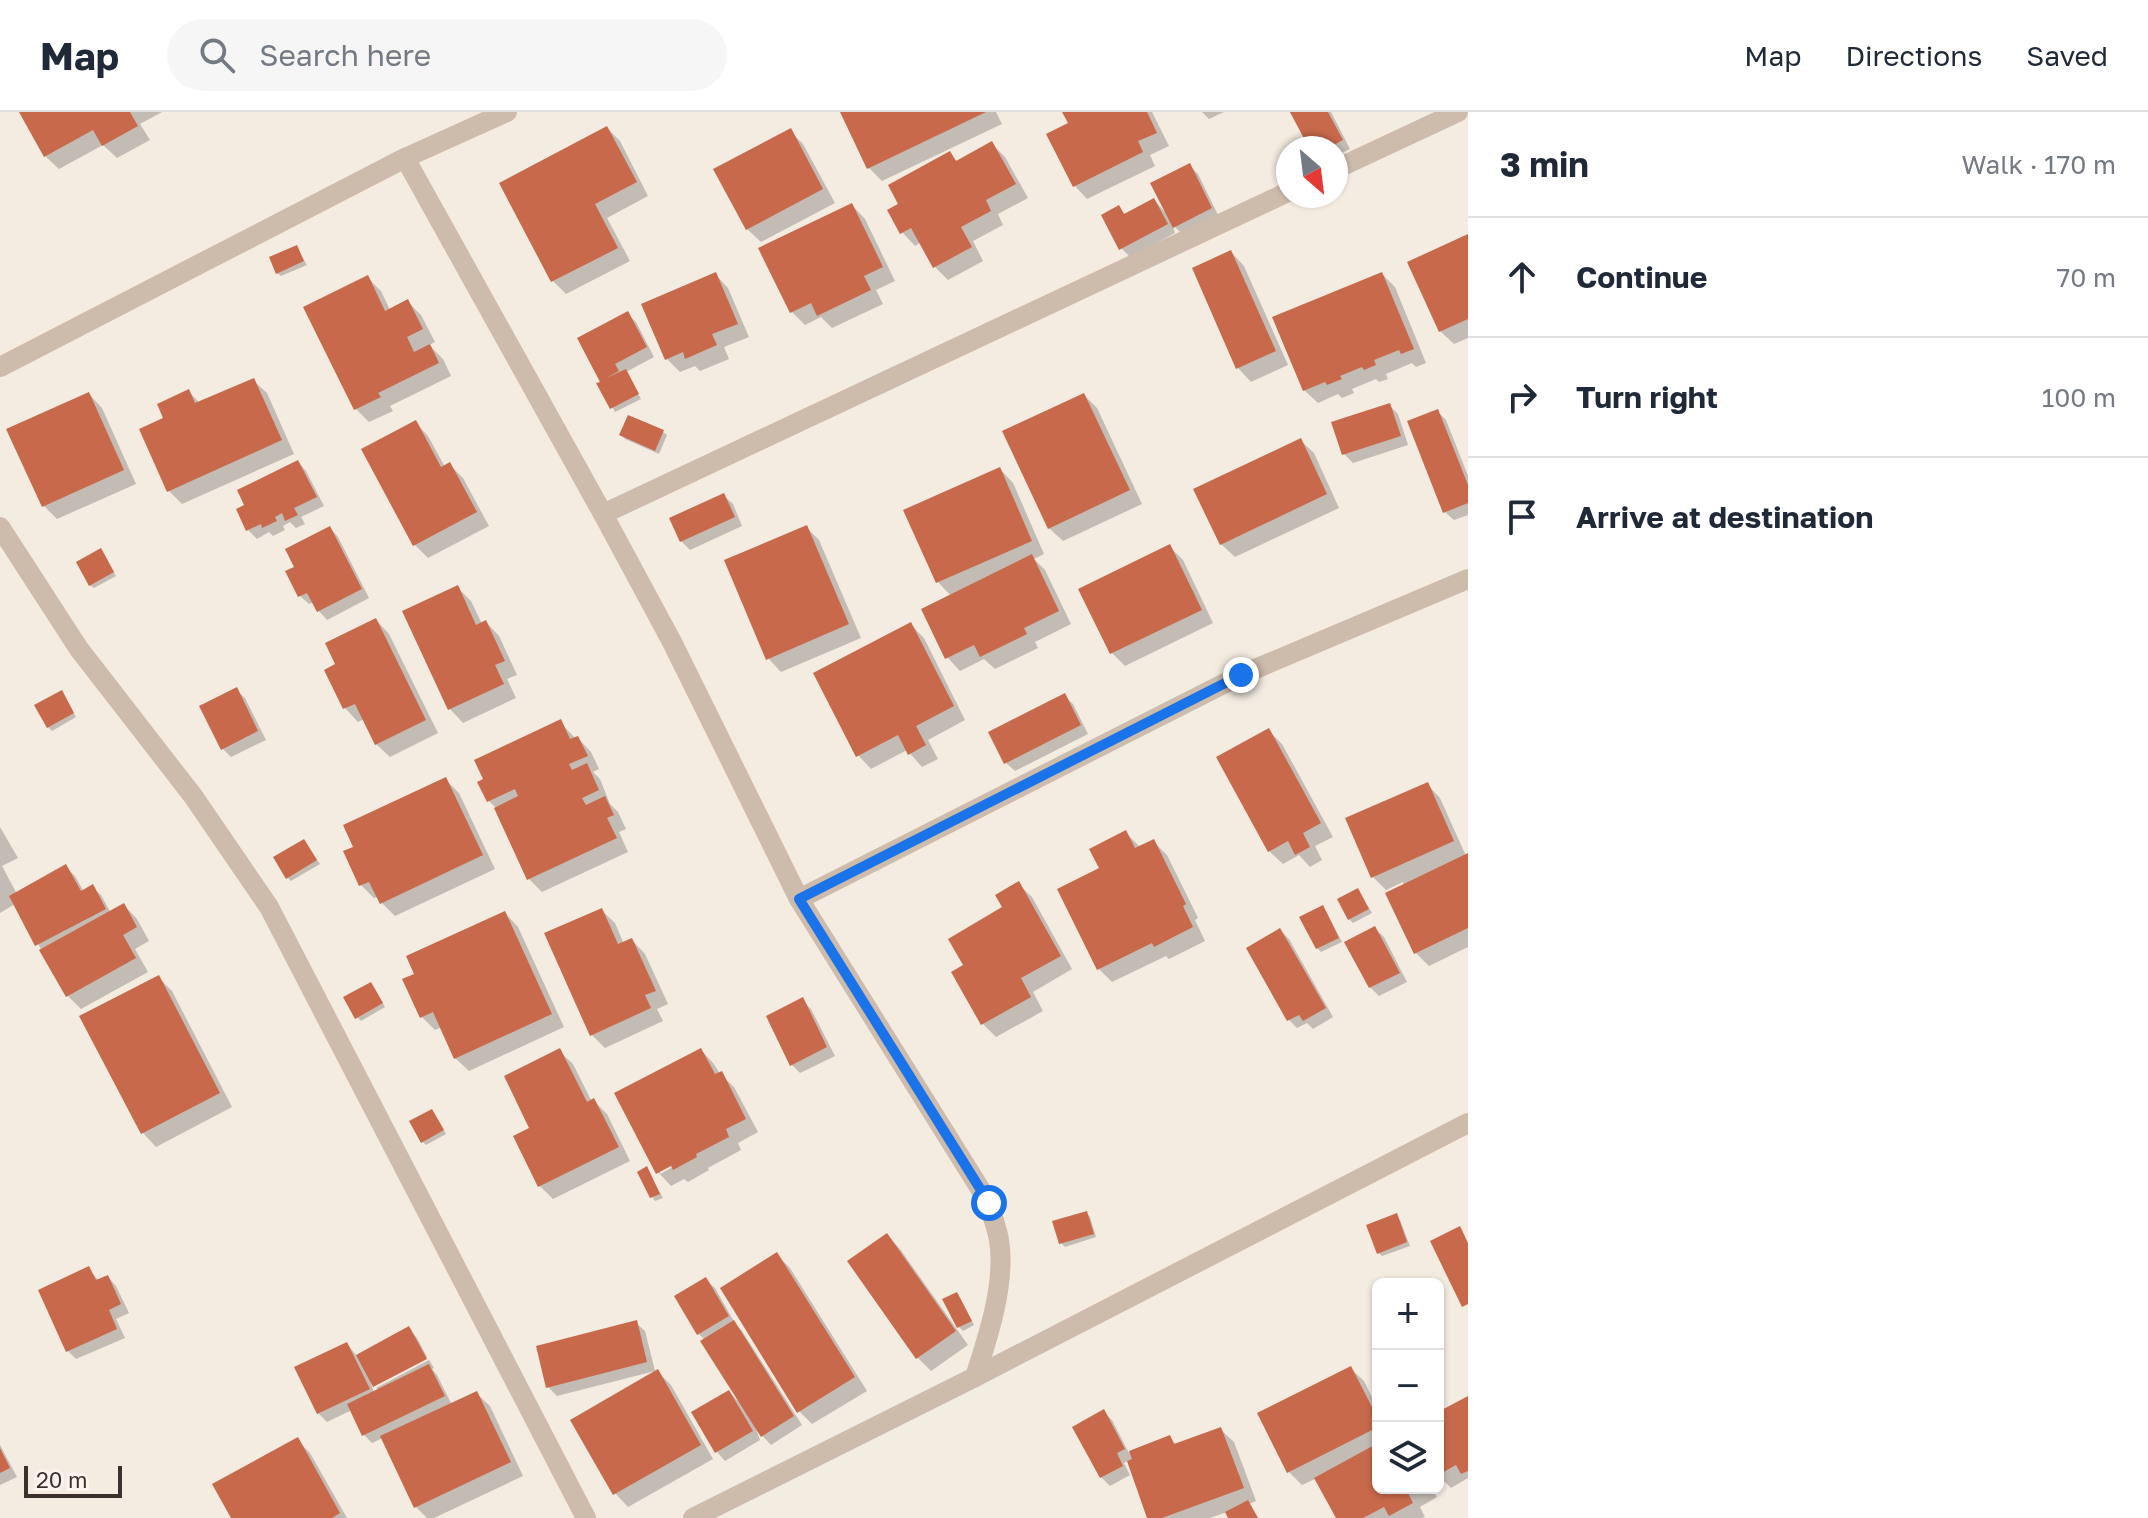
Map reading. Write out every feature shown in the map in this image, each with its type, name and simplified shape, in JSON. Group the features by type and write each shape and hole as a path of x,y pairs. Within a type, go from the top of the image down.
{"street":[{"path":"0,367 405,158 507,112"},
{"path":"1348,163 1458,112"},
{"path":"405,158 672,642 799,899 989,1203 999,1242 999,1283 992,1325 975,1377"},
{"path":"603,514 1276,198"},
{"path":"0,527 79,649 193,796 269,907 586,1518"},
{"path":"799,899 1241,675 1468,579"},
{"path":"693,1518 975,1377 1468,1123"}],"building":[{"path":"19,112 130,112 138,126 102,146 93,130 44,157"},
{"path":"840,112 986,112 867,169"},
{"path":"1062,112 1147,112 1157,133 1138,141 1143,152 1073,187 1046,134 1068,123"},
{"path":"1290,112 1328,112 1341,136 1303,136"},
{"path":"607,126 637,182 595,204 618,248 551,282 499,183"},
{"path":"791,128 823,189 746,230 713,169"},
{"path":"992,141 1016,184 986,200 991,211 961,227 972,247 933,268 911,228 900,234 887,210 898,204 888,185 950,151 956,161"},
{"path":"1190,163 1212,208 1173,228 1150,183"},
{"path":"1154,198 1168,224 1119,250 1101,215 1119,205 1124,214"},
{"path":"852,203 883,267 864,276 871,290 817,316 811,303 790,313 758,248"},
{"path":"1468,234 1468,319 1439,332 1407,262"},
{"path":"297,245 304,261 276,274 269,257"},
{"path":"1231,250 1276,351 1236,369 1192,268"},
{"path":"716,272 738,324 712,334 717,345 685,359 683,352 665,360 641,304"},
{"path":"1382,272 1414,349 1401,354 1399,350 1374,360 1376,365 1364,370 1362,367 1340,376 1342,379 1303,391 1272,317"},
{"path":"368,275 385,311 408,299 423,329 407,337 414,352 430,344 439,363 378,393 381,397 354,410 303,307"},
{"path":"628,311 647,347 615,364 619,371 606,378 626,369 639,394 610,409 577,338"},
{"path":"254,378 282,440 167,492 139,429 163,418 157,404 189,389 195,403"},
{"path":"89,392 124,470 42,507 6,429"},
{"path":"1084,393 1130,490 1048,529 1002,431"},
{"path":"1390,403 1401,436 1342,455 1331,422"},
{"path":"1438,409 1468,485 1468,503 1443,513 1407,421"},
{"path":"628,415 664,430 655,451 619,435"},
{"path":"416,420 441,467 450,462 477,512 413,546 361,449"},
{"path":"1301,438 1327,494 1220,545 1193,489"},
{"path":"298,460 317,497 294,508 298,515 285,521 282,513 275,517 277,521 246,531 236,509 244,505 237,490"},
{"path":"1000,467 1032,541 936,583 903,510"},
{"path":"724,493 735,517 680,542 669,518"},
{"path":"807,525 849,624 766,660 724,560"},
{"path":"330,526 362,589 317,612 307,593 298,597 285,571 294,567 285,549"},
{"path":"1170,544 1202,610 1110,654 1078,589"},
{"path":"101,548 114,572 89,586 76,562"},
{"path":"1032,554 1059,611 1024,628 1027,634 980,657 974,645 945,659 921,609"},
{"path":"458,585 476,625 486,620 505,661 495,665 504,684 448,710 402,611"},
{"path":"376,618 426,720 375,745 355,704 343,709 324,670 335,664 325,643"},
{"path":"911,622 954,706 916,726 926,745 908,755 898,735 856,757 813,673"},
{"path":"237,687 258,731 221,750 199,706"},
{"path":"62,690 74,713 47,728 34,705"},
{"path":"1065,693 1081,725 1004,764 988,732"},
{"path":"561,719 570,739 578,736 588,756 569,764 572,770 587,763 599,790 582,798 586,805 605,796 614,815 607,818 617,838 527,880 494,808 518,796 515,789 487,802 477,782 483,779 474,760"},
{"path":"1269,728 1321,823 1303,833 1310,847 1295,855 1288,841 1268,852 1216,757"},
{"path":"446,777 483,855 380,904 369,882 359,886 343,851 353,847 343,825"},
{"path":"1428,782 1454,841 1371,878 1345,818"},
{"path":"1126,830 1135,848 1154,839 1186,904 1183,906 1193,927 1097,970 1057,889 1099,868 1089,849"},
{"path":"304,839 317,860 286,879 273,857"},
{"path":"1468,853 1468,928 1414,954 1385,893"},
{"path":"66,864 81,891 93,884 106,909 35,946 9,896"},
{"path":"1019,881 1061,956 1021,978 1031,997 981,1025 951,972 963,965 948,939 1002,907 995,895"},
{"path":"1358,888 1369,909 1348,920 1337,899"},
{"path":"124,903 137,927 123,935 136,958 66,997 39,950"},
{"path":"1323,905 1339,938 1316,949 1299,917"},
{"path":"602,908 618,944 632,938 656,991 645,995 651,1008 590,1036 544,933"},
{"path":"505,911 552,1014 454,1059 433,1012 420,1018 402,979 414,974 406,956"},
{"path":"1375,926 1400,973 1369,988 1344,942"},
{"path":"1280,928 1326,1008 1303,1021 1299,1015 1287,1021 1246,948"},
{"path":"159,975 220,1093 141,1134 79,1016"},
{"path":"371,982 383,1003 355,1019 343,997"},
{"path":"803,997 827,1047 790,1066 766,1016"},
{"path":"560,1048 587,1102 594,1098 619,1147 538,1187 513,1136 529,1128 504,1076"},
{"path":"701,1048 715,1074 722,1071 746,1119 726,1129 729,1137 696,1154 697,1157 673,1170 671,1166 656,1174 614,1093"},
{"path":"432,1109 444,1130 421,1143 409,1121"},
{"path":"647,1166 660,1194 650,1198 637,1172"},
{"path":"1087,1211 1094,1234 1059,1244 1052,1221"},
{"path":"1397,1213 1407,1242 1377,1254 1366,1225"},
{"path":"1460,1226 1468,1243 1468,1304 1462,1307 1430,1241"},
{"path":"887,1233 956,1331 916,1359 847,1261"},
{"path":"777,1252 855,1377 797,1413 720,1288"},
{"path":"89,1266 96,1280 108,1275 121,1304 109,1310 117,1329 66,1352 38,1290"},
{"path":"706,1277 729,1316 697,1335 674,1296"},
{"path":"957,1292 972,1321 957,1328 942,1299"},
{"path":"637,1320 647,1362 546,1388 536,1346"},
{"path":"734,1320 794,1416 761,1437 700,1341"},
{"path":"409,1326 427,1359 373,1387 356,1355"},
{"path":"347,1342 370,1389 317,1414 294,1367"},
{"path":"429,1364 445,1396 362,1436 347,1404"},
{"path":"1351,1366 1372,1407 1372,1430 1287,1473 1257,1413"},
{"path":"658,1369 701,1445 613,1495 570,1420"},
{"path":"729,1390 753,1431 715,1453 691,1412"},
{"path":"477,1391 511,1462 414,1508 380,1436"},
{"path":"1468,1396 1468,1471 1461,1474 1456,1465 1444,1472 1444,1409"},
{"path":"1104,1409 1125,1449 1117,1453 1123,1466 1100,1478 1072,1427"},
{"path":"1221,1427 1244,1488 1162,1518 1147,1518 1127,1461 1132,1459 1129,1451 1170,1435 1174,1444"},
{"path":"298,1437 340,1513 332,1518 231,1518 212,1484"},
{"path":"1372,1446 1372,1494 1408,1494 1413,1503 1389,1516 1384,1507 1363,1518 1336,1518 1314,1478"},
{"path":"0,1448 10,1468 0,1473"},
{"path":"1248,1500 1258,1518 1228,1518 1225,1512"}],"route":[{"path":"989,1203 799,899 1241,675"}]}
